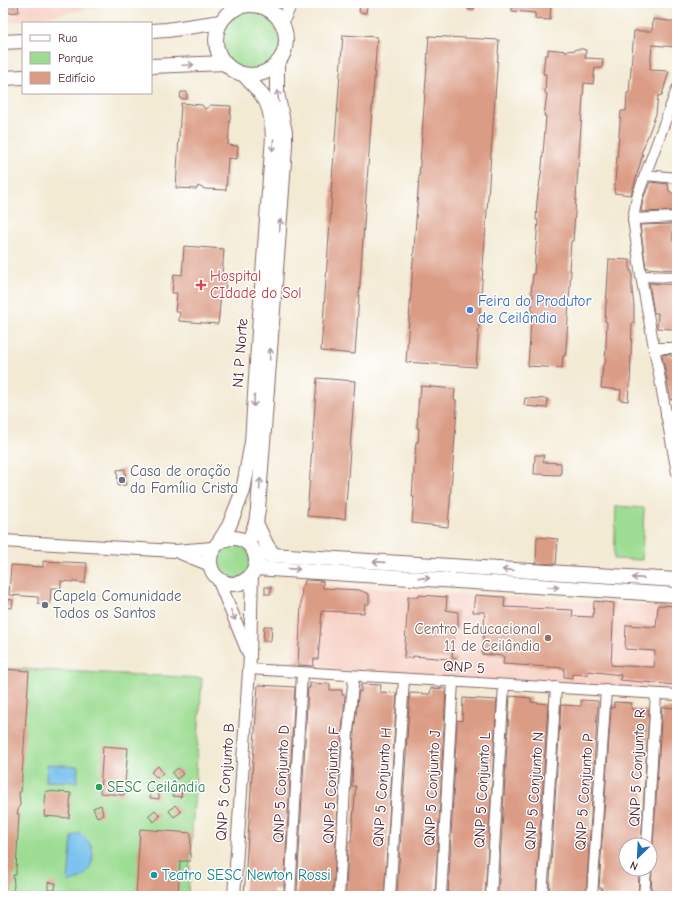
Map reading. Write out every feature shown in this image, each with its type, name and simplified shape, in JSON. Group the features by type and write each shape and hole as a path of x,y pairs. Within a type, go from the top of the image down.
{"main road":[{"path":"253,5 272,12 282,23 286,37 286,44 277,64 265,72 258,74 244,74 230,68 225,63 218,50 216,36 221,22 231,12 253,5"},
{"path":"152,31 221,22"},
{"path":"3,42 22,40"},
{"path":"152,66 225,63"},
{"name":"N1 P Norte","path":"252,559 283,177 285,132 277,94 277,64"},
{"name":"N1 P Norte","path":"216,545 228,526 243,491 252,442 274,137 271,110 268,103 257,87 244,74"},
{"path":"3,78 22,76"},
{"path":"256,523 267,546 274,555"},
{"path":"234,537 241,539 252,559 247,579 240,583 232,584 218,579 211,570 210,556 216,545 226,538 234,537"},
{"path":"252,559 274,555 677,580"},
{"path":"252,559 677,595"}],"street":[{"path":"282,23 291,3"},
{"path":"677,89 674,107 637,197 633,219 641,276 677,473"},
{"path":"645,175 677,178"},
{"path":"633,219 677,217"},
{"path":"641,276 677,277"},
{"path":"654,348 677,348"},
{"path":"666,416 677,416"},
{"path":"3,541 175,551 216,545"},
{"path":"175,551 210,565"},
{"name":"N1 P Norte","path":"249,669 252,559"},
{"name":"N1 P Norte","path":"218,579 250,656"},
{"name":"QNP 5","path":"249,669 677,695"},
{"name":"QNP 5 Conjunto B","path":"234,896 249,669"},
{"name":"QNP 5 Conjunto D","path":"290,896 302,673"},
{"name":"QNP 5 Conjunto F","path":"339,896 348,732 354,676"},
{"name":"QNP 5 Conjunto H","path":"390,896 404,679"},
{"name":"QNP 5 Conjunto J","path":"441,896 453,681"},
{"name":"QNP 5 Conjunto L","path":"491,896 504,685"},
{"name":"QNP 5 Conjunto N","path":"542,896 556,687"},
{"name":"QNP 5 Conjunto P","path":"592,896 606,690"},
{"name":"QNP 5 Conjunto R","path":"647,837 656,694"},
{"path":"644,896 645,877"}],"shaded area":[{"path":"3,3 120,3 3,24"},
{"path":"298,583 677,608 677,693 292,668"}],"green space":[{"path":"251,10 268,15 276,23 281,40 276,57 268,65 251,70 234,65 226,57 221,40 226,23 234,15"},
{"path":"616,506 644,508 642,560 614,559"},
{"path":"236,543 245,548 249,554 249,568 245,574 236,579 228,579 219,574 215,568 214,557 219,548 225,544"},
{"name":"SESC Ceilândia","path":"3,668 202,678 188,896 3,896"}],"water":[{"path":"47,764 78,766 77,782 46,781"},
{"path":"80,833 92,848 93,853 91,866 84,876 77,880 68,882 72,837"}],"building":[{"path":"18,3 19,12 6,13 5,4"},
{"path":"468,3 475,3 474,10 469,10 467,8"},
{"path":"512,3 551,3 550,20 535,19 535,13 512,11"},
{"path":"360,5 367,6 366,13 359,12"},
{"path":"653,19 677,22 677,47 652,45 650,70 669,71 662,95 658,96 656,114 641,154 643,154 631,195 614,193 621,111 626,111 627,93 629,93 634,31 652,31"},
{"path":"343,35 377,37 355,354 321,351"},
{"path":"429,36 499,40 476,367 406,362"},
{"path":"548,49 567,51 584,49 586,50 585,58 603,59 602,68 595,68 593,84 584,83 573,241 571,241 569,270 571,270 566,350 565,356 563,356 562,368 528,366 533,293 531,293 538,220 536,220 537,201 542,167 546,116 544,116 547,94 545,93 546,74 543,74 545,55 548,55"},
{"path":"181,92 187,92 187,99 180,99"},
{"path":"181,103 202,105 205,109 211,105 231,106 228,145 238,146 237,159 228,158 226,190 205,189 198,186 197,189 176,188"},
{"path":"650,182 668,184 669,191 677,196 677,211 641,212 643,199"},
{"path":"673,224 673,241 677,241 677,270 646,268 640,225"},
{"name":"Hospital CIdade do Sol","path":"184,246 224,249 222,277 226,278 225,296 221,295 218,324 179,321 180,312 175,312 177,293 172,293 174,274 182,275"},
{"path":"609,259 630,260 630,271 632,271 634,323 632,323 628,401 620,400 621,390 601,388 603,364 605,364 607,322 605,321"},
{"path":"649,283 677,285 677,327 671,329 657,328 658,313 654,313"},
{"path":"670,354 670,356 677,356 677,400 671,400 662,355"},
{"path":"317,378 355,381 345,519 307,516"},
{"path":"421,386 455,389 454,399 456,400 457,410 448,527 412,523 414,497 412,497 416,442 418,442 418,407"},
{"path":"525,398 548,399 547,408 526,406 524,405"},
{"path":"535,455 544,455 543,462 561,463 561,475 534,474"},
{"path":"125,469 126,485 118,486 117,470"},
{"path":"537,537 558,539 556,564 536,563"},
{"path":"43,561 87,563 85,583 61,581 61,588 51,588 50,605 38,604 38,597 9,595 11,565 43,567"},
{"path":"305,580 323,581 323,588 359,590 369,594 369,604 365,604 364,613 322,611 318,659 314,659 313,666 298,665 302,585 304,585"},
{"path":"265,587 271,587 271,594 265,594"},
{"path":"419,595 447,597 446,610 458,612 458,628 454,627 452,658 456,658 455,670 448,670 448,659 413,656 413,658 404,658 408,597 419,597"},
{"name":"Centro Educacional 11 de Ceilândia","path":"475,595 505,597 504,607 573,610 572,616 593,617 594,601 614,603 611,665 624,666 654,667 655,651 625,649 626,625 656,627 658,605 677,606 677,685 620,680 621,675 588,671 588,675 572,674 572,678 564,677 564,668 503,664 504,656 482,654 485,612 473,612"},
{"path":"3,599 13,600 12,608 3,607"},
{"path":"264,626 272,626 271,641 263,641"},
{"path":"3,669 29,671 21,792 19,792 20,804 17,814 19,814 16,875 13,875 14,885 12,896 3,896"},
{"path":"310,683 330,684 330,690 342,690 342,695 345,695 333,896 297,896 308,688 310,688"},
{"path":"361,684 381,685 380,692 397,693 384,896 346,895 348,842 351,842 356,786 352,786 354,733 358,696 359,691 361,692"},
{"path":"258,685 295,687 284,891 273,890 273,896 244,896"},
{"path":"431,688 446,689 435,896 397,896 410,693 430,694"},
{"path":"510,696 531,698 531,702 548,704 536,896 498,896"},
{"path":"463,698 497,700 485,896 448,896 457,720 462,721"},
{"path":"581,700 598,701 586,896 549,896 561,705 581,706"},
{"path":"614,702 632,703 631,709 649,710 641,837 618,837 618,877 639,877 638,896 601,896 602,888 599,888 611,707 614,708"},
{"path":"662,707 677,708 677,896 651,896 652,877 658,877 658,837 654,837"},
{"path":"103,746 128,748 124,795 100,793"},
{"path":"158,766 163,773 157,778 151,772"},
{"path":"178,768 183,774 177,779 172,773"},
{"path":"173,788 182,789 181,797 173,796"},
{"path":"151,790 159,790 159,799 150,798"},
{"path":"46,791 71,793 69,818 44,816"},
{"path":"101,805 103,815 97,817 93,808"},
{"path":"175,805 181,812 174,817 169,811"},
{"path":"155,810 160,816 154,822 148,816"},
{"path":"140,829 191,833 190,861 180,861 178,896 136,896"},
{"path":"48,882 56,883 55,890 48,890"}],"place":[{"name":"Hospital CIdade do Sol","path":"201,285"},
{"name":"Feira do Produtor de Ceilândia","path":"470,310"},
{"name":"Casa de oração da Família Crista","path":"122,480"},
{"name":"Capela Comunidade Todos os Santos","path":"45,605"},
{"name":"Centro Educacional 11 de Ceilândia","path":"548,638"},
{"name":"SESC Ceilândia","path":"99,787"},
{"name":"Teatro SESC Newton Rossi","path":"154,875"}]}
